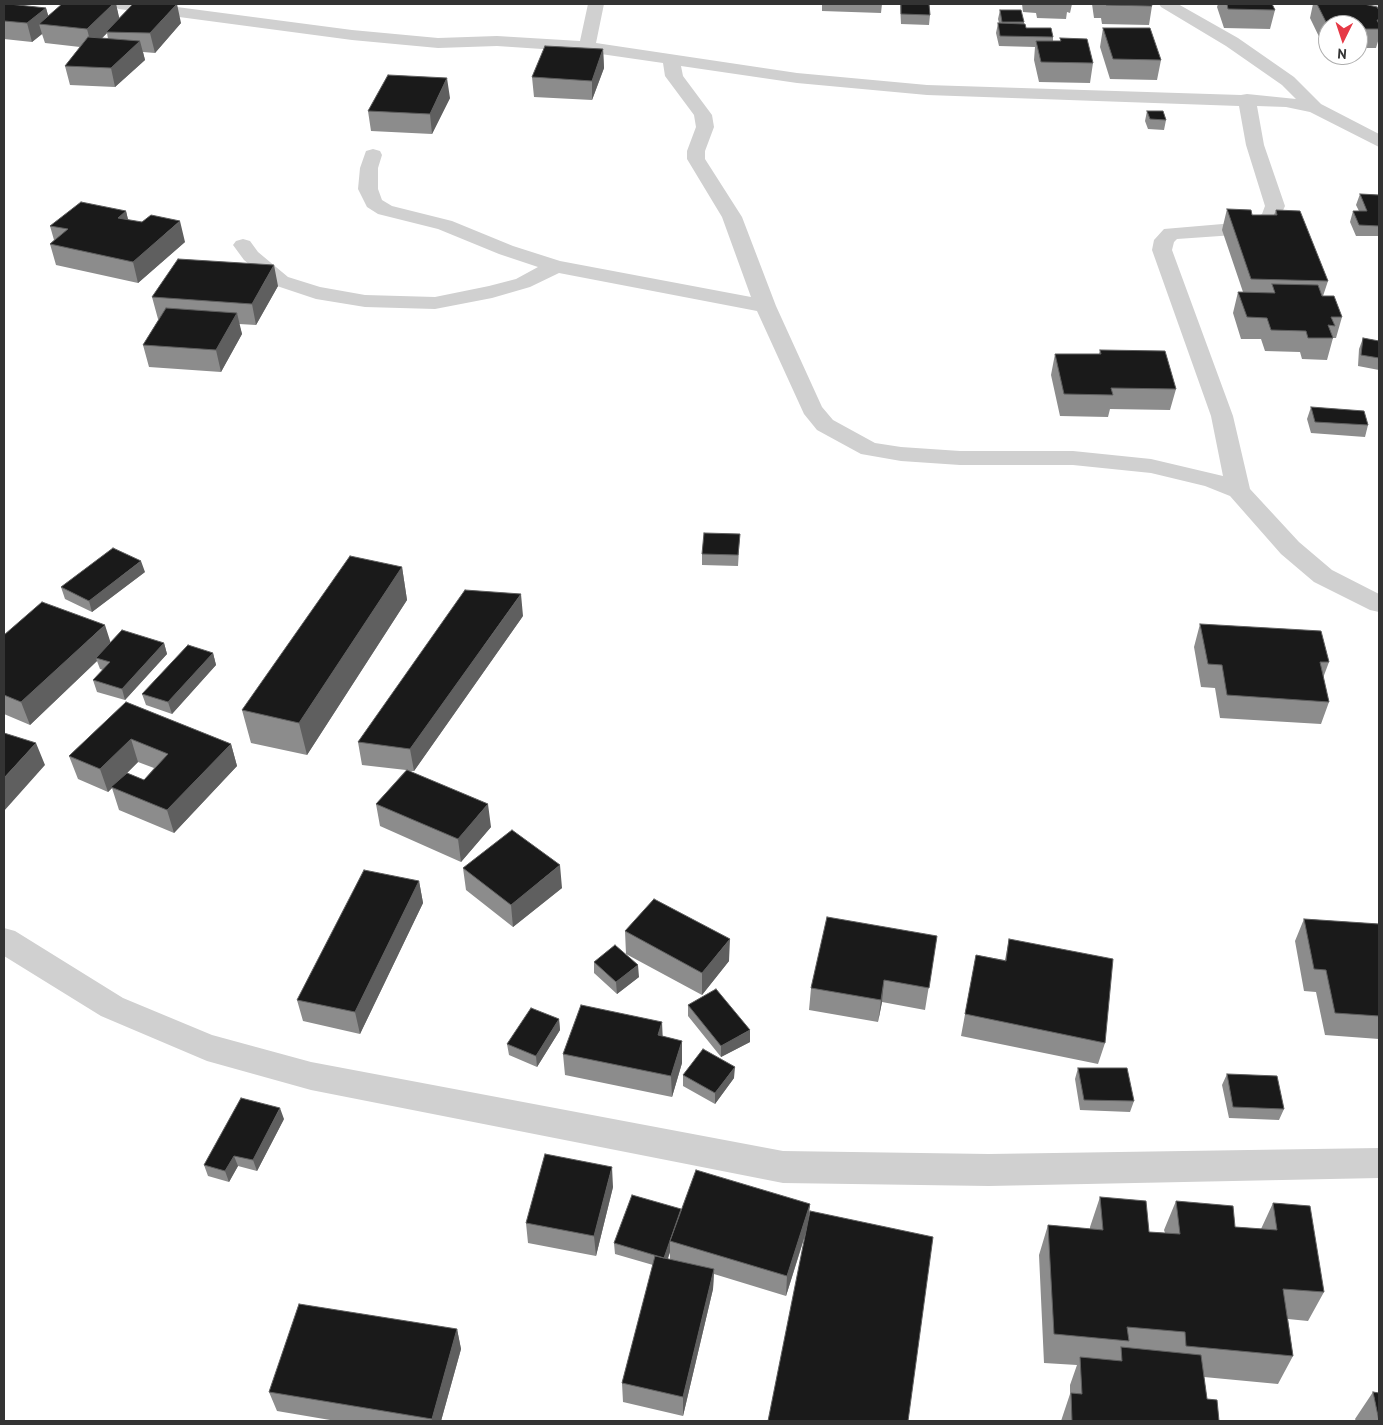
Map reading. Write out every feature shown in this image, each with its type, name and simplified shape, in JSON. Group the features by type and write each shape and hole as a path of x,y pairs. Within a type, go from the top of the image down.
{"street":[{"path":"119,4 438,43 497,41 587,47 796,78 927,90 1071,96 1247,99 1286,102 1315,108 1379,141"},
{"path":"587,47 596,4"},
{"path":"1167,4 1232,42 1288,81 1315,108"},
{"path":"1375,4 1379,20"},
{"path":"671,60 674,76 702,114 705,127 696,151 696,159 732,217 765,306 812,409 825,426 869,449 901,454 940,457 1074,458 1151,466 1212,480 1238,491 1290,548 1324,576 1379,604"},
{"path":"1238,491 1222,416 1162,250 1164,240 1171,233 1249,228 1260,224 1270,217 1275,206 1255,145 1247,99"},
{"path":"373,155 369,168 368,190 374,203 385,210 445,225 506,250 556,266 765,306"},
{"path":"243,245 252,256 280,281 316,293 365,301 435,303 492,292 524,283 556,266"},
{"path":"4,940 112,1007 207,1047 312,1076 783,1167 989,1170 1379,1163"}],"building":[{"path":"4,4 46,8 27,23 4,21"},
{"path":"62,4 113,4 87,29 39,24"},
{"path":"133,4 177,4 150,33 106,32"},
{"path":"901,4 929,4 930,15 901,14"},
{"path":"1151,4 1152,6 1106,5"},
{"path":"1227,4 1272,4 1275,10 1228,9"},
{"path":"1317,4 1364,4 1377,7 1379,10 1379,20 1377,20 1379,29 1368,29 1368,15 1322,15"},
{"path":"1000,10 1021,10 1024,22 1002,22"},
{"path":"998,23 1025,24 1026,28 1051,28 1053,37 1000,36"},
{"path":"1103,28 1150,28 1161,60 1113,59"},
{"path":"88,37 140,41 111,68 65,66"},
{"path":"1060,38 1087,39 1093,63 1041,62 1036,41 1061,41"},
{"path":"545,46 603,49 592,81 532,77"},
{"path":"388,75 447,78 430,114 368,111"},
{"path":"1147,111 1163,111 1166,120 1150,119"},
{"path":"1360,194 1379,195 1379,226 1359,225 1353,211 1367,211"},
{"path":"81,202 126,211 118,218 142,222 151,215 180,221 133,262 50,244 68,229 50,226"},
{"path":"1227,209 1251,210 1252,215 1277,215 1276,210 1300,211 1328,281 1251,279"},
{"path":"178,259 274,265 252,304 152,297"},
{"path":"1272,284 1318,285 1322,296 1334,296 1342,317 1331,317 1335,326 1328,325 1333,338 1308,338 1306,331 1271,330 1267,318 1247,317 1238,292 1275,293"},
{"path":"166,308 237,313 216,350 143,345"},
{"path":"1363,338 1379,341 1379,358 1361,355"},
{"path":"1100,350 1165,351 1176,389 1111,388 1113,395 1064,394 1055,354 1101,354"},
{"path":"1311,407 1364,411 1368,425 1315,422"},
{"path":"704,533 740,534 738,555 702,554"},
{"path":"113,548 141,561 89,601 61,587"},
{"path":"350,556 402,567 299,723 242,710"},
{"path":"465,590 521,594 410,749 358,742"},
{"path":"42,602 105,625 21,702 4,695 4,635"},
{"path":"1200,624 1321,631 1329,662 1320,662 1329,702 1227,695 1222,665 1208,664"},
{"path":"122,630 164,643 122,689 93,680 110,662 96,658"},
{"path":"188,645 213,653 168,702 142,694"},
{"path":"126,702 231,744 167,810 111,787 127,773 144,780 168,754 131,739 100,769 69,756"},
{"path":"4,733 36,743 4,778"},
{"path":"407,770 488,804 458,839 376,804"},
{"path":"512,830 560,865 511,905 463,868"},
{"path":"364,870 419,881 355,1012 297,1000"},
{"path":"654,899 730,939 702,973 625,931"},
{"path":"827,917 937,936 929,988 884,980 881,1000 811,988"},
{"path":"1304,919 1379,924 1379,1016 1335,1013 1326,970 1314,969"},
{"path":"1009,939 1113,959 1105,1043 965,1014 976,955 1006,961"},
{"path":"615,945 638,965 616,982 594,962"},
{"path":"716,989 750,1030 721,1046 688,1005"},
{"path":"581,1005 662,1022 658,1035 682,1041 671,1076 563,1054"},
{"path":"531,1008 559,1019 536,1056 507,1044"},
{"path":"703,1049 735,1067 715,1093 683,1075"},
{"path":"1078,1068 1127,1068 1134,1101 1084,1100"},
{"path":"1227,1074 1277,1076 1284,1109 1233,1107"},
{"path":"241,1098 280,1108 253,1160 234,1156 225,1171 204,1165"},
{"path":"545,1154 612,1167 594,1236 526,1223"},
{"path":"696,1170 810,1204 787,1276 670,1241"},
{"path":"632,1195 681,1209 664,1258 614,1243"},
{"path":"1100,1197 1146,1201 1149,1232 1180,1234 1176,1201 1233,1206 1235,1227 1277,1230 1273,1203 1310,1206 1324,1292 1283,1289 1293,1356 1186,1346 1185,1332 1127,1327 1129,1341 1054,1334 1048,1225 1103,1230"},
{"path":"810,1211 933,1237 908,1421 768,1421"},
{"path":"655,1256 714,1269 683,1397 622,1383"},
{"path":"299,1304 457,1329 432,1419 269,1392"},
{"path":"1121,1347 1201,1355 1207,1399 1217,1400 1219,1421 1072,1421 1071,1393 1082,1394 1080,1357 1122,1361"},
{"path":"1373,1392 1379,1393 1379,1421"}]}
